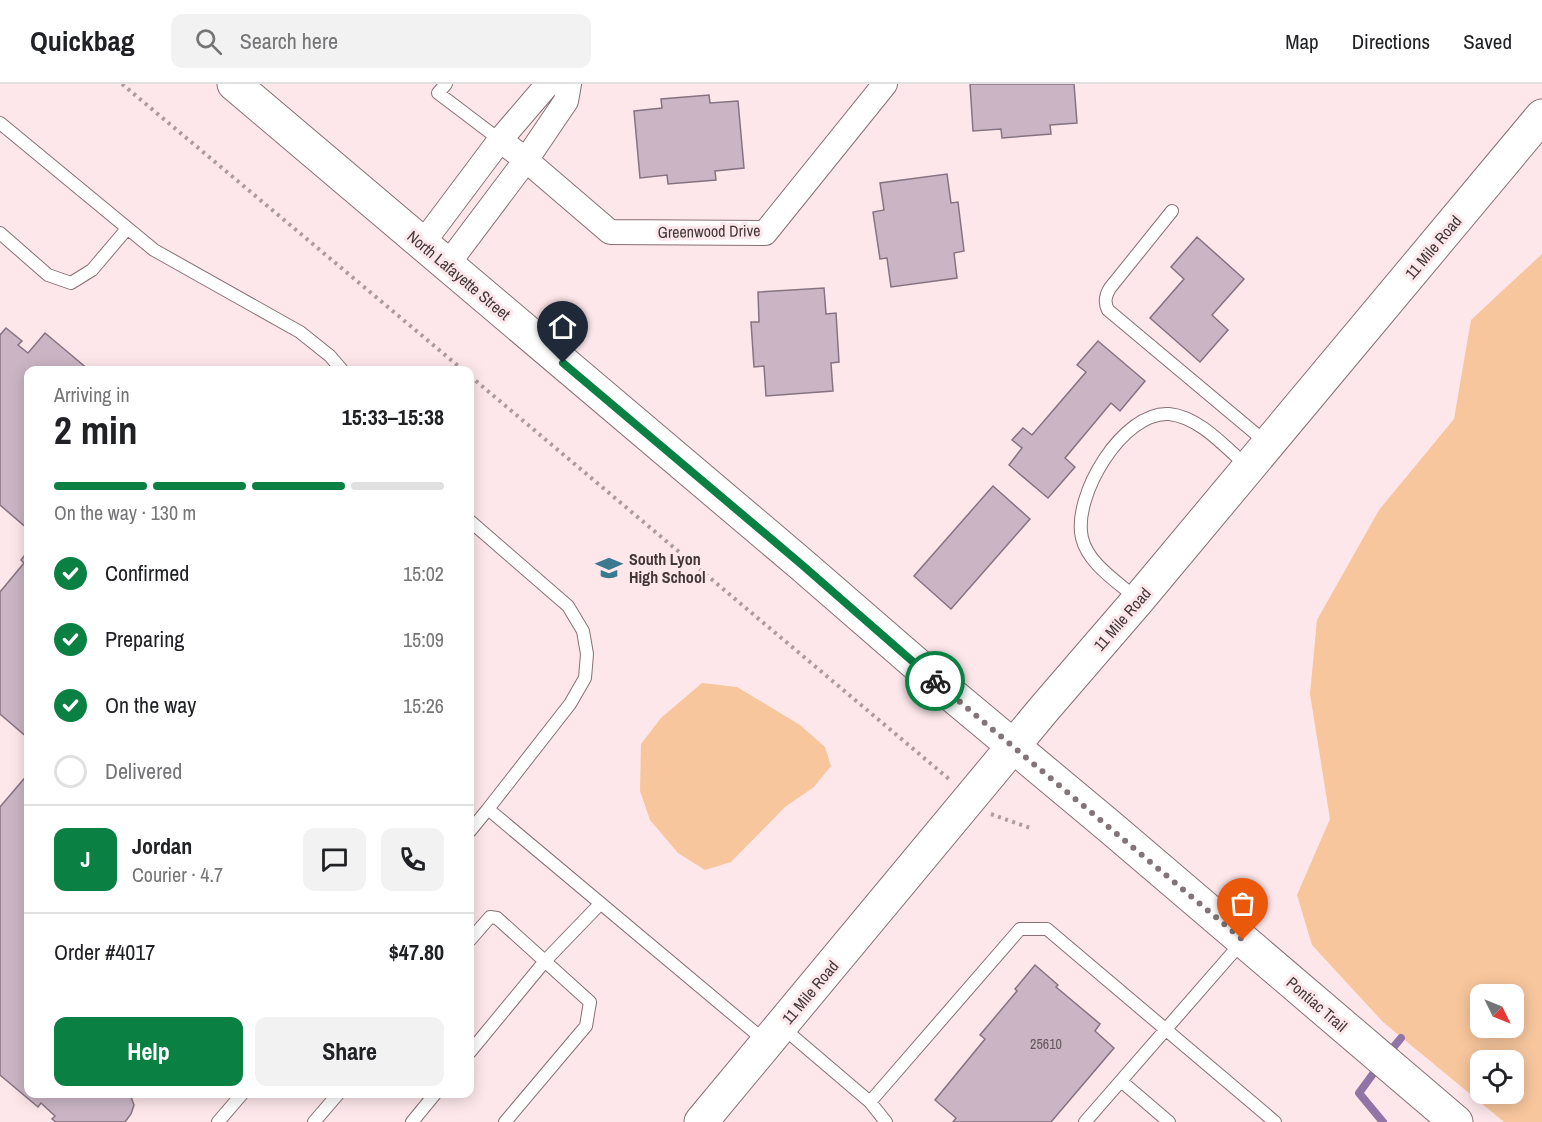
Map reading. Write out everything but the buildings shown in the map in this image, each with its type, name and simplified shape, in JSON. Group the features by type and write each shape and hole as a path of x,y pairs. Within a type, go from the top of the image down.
{"main road":[{"name":"North Lafayette Street","path":"234,84 801,564 1013,747"},
{"name":"11 Mile Road","path":"701,1122 1542,116"},
{"name":"Pontiac Trail","path":"1013,747 1456,1122"}],"street":[{"path":"422,244 500,140 548,84"},
{"path":"447,265 526,160 566,101 569,84"},
{"name":"Greenwood Drive","path":"500,140 610,232 765,233 885,84"}],"lane":[{"path":"446,84 438,93 500,140"},
{"path":"0,123 126,230 153,250 300,332 330,356 339,366"},
{"path":"1172,212 1110,288 1105,299 1106,305 1108,310 1259,456"},
{"path":"0,232 48,275 71,283 92,270 126,230"},
{"path":"1138,600 1090,556 1082,537 1082,507 1087,491 1094,474 1110,453 1144,419 1159,414 1170,414 1182,417 1259,456"},
{"path":"474,524 568,606 583,631 587,654 585,678 570,704 474,826"},
{"path":"488,809 600,904 774,1035 870,1102 886,1122"},
{"path":"474,1047 545,961 600,904"},
{"path":"474,935 490,917 497,918 590,1002 586,1026 505,1122"},
{"path":"870,1102 1020,929 1047,929 1275,1122"},
{"path":"1085,1122 1243,940"},
{"path":"1121,1081 1169,1122"},
{"path":"218,1122 239,1098"},
{"path":"314,1122 335,1098"},
{"path":"412,1122 432,1098"}],"path":[{"path":"122,84 458,366"},
{"path":"474,379 943,775"},
{"path":"988,813 1033,829"}],"shaded area":[{"path":"1542,254 1542,1122 1504,1122 1482,1104 1524,1104 1524,1050 1470,1050 1470,1094 1383,1022 1312,945 1297,895 1330,819 1310,694 1317,620 1379,510 1454,419 1471,320"},
{"path":"702,683 737,687 800,725 825,747 831,766 814,787 785,807 731,862 705,870 678,853 650,820 640,791 641,744 661,718"}],"waterway":[{"path":"1387,1055 1401,1038"},
{"path":"1378,1067 1359,1093 1383,1122"}],"way so far":[{"path":"935,681 1243,940"}],"place":[{"name":"South Lyon High School","path":"609,568"}],"route":[{"path":"563,363 801,564 935,681"}]}
